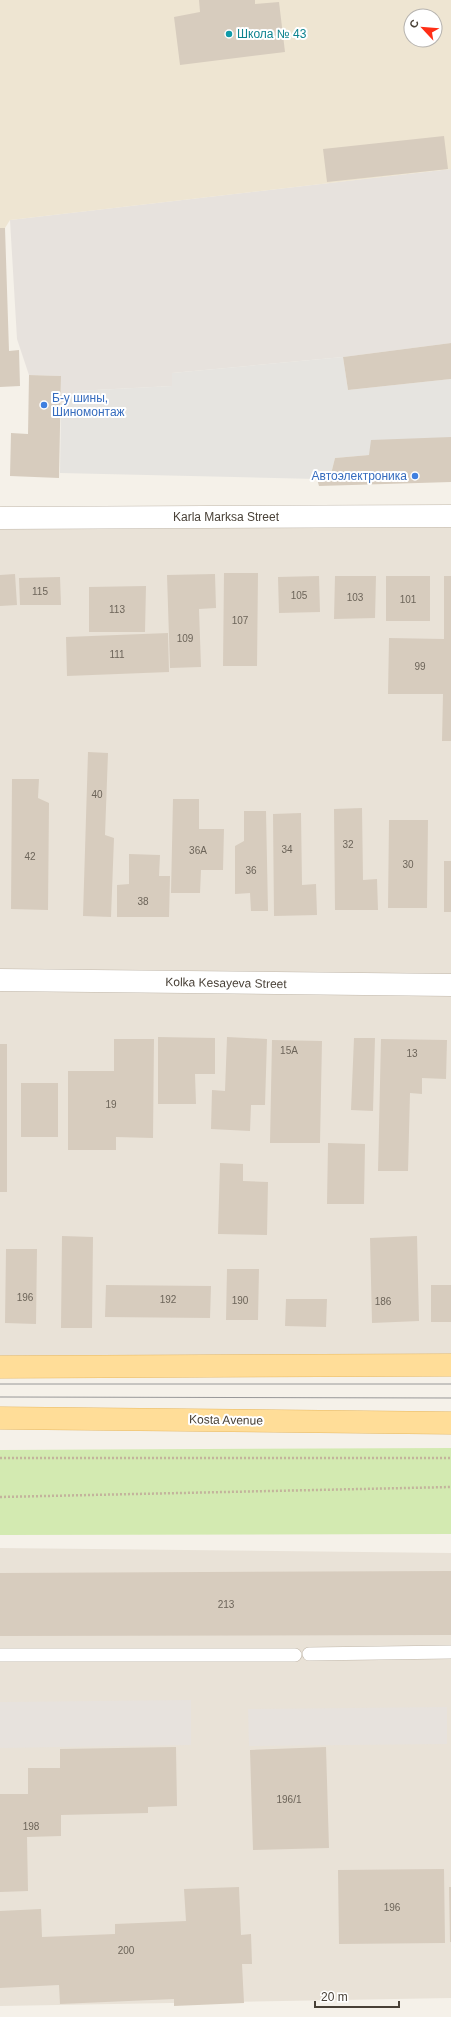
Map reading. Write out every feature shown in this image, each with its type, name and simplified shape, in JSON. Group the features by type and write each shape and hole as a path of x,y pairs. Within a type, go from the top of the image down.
{"main road":[{"path":"0,1367 451,1365"},
{"name":"Kosta Avenue","path":"0,1418 451,1423"}],"street":[{"name":"Karla Marksa Street","path":"0,518 451,516"},
{"name":"Kolka Kesayeva Street","path":"0,980 451,985"}],"lane":[{"path":"310,1654 451,1652"},
{"path":"0,1655 295,1655"}],"path":[{"path":"0,1458 451,1458"},
{"path":"0,1497 451,1487"}],"shaded area":[{"path":"0,0 451,0 451,169 10,220 5,228 0,228"},
{"path":"451,169 451,343 343,357 172,373 172,386 76,391 61,404 61,376 29,375 17,339 10,220"},
{"path":"343,357 348,390 451,379 451,437 369,455 335,458 331,474 318,472 317,479 60,473 61,404 76,391 172,386 172,373"},
{"path":"451,516 451,1365 0,1367 0,518"},
{"path":"0,1548 451,1553 451,1998 0,2006"},
{"path":"191,1700 191,1745 0,1748 0,1702"},
{"path":"447,1707 447,1744 249,1746 248,1709"}],"green space":[{"path":"451,1448 451,1534 0,1535 0,1450"}],"building":[{"name":"Школа № 43","path":"199,0 255,0 255,4 279,2 285,52 180,65 174,17 200,12"},
{"path":"444,136 448,169 327,182 323,149"},
{"path":"0,228 5,228 9,351 19,350 20,386 0,387"},
{"path":"451,343 451,379 348,390 343,357"},
{"name":"Б-у шины, Шиномонтаж","path":"29,375 61,376 59,478 10,476 11,433 28,434"},
{"path":"451,437 451,482 319,486 317,479 318,472 331,474 335,458 369,455 371,440"},
{"path":"224,573 258,573 257,666 223,666"},
{"path":"15,574 17,605 0,606 0,575"},
{"path":"215,574 216,608 199,609 201,667 170,668 167,575"},
{"path":"319,576 320,612 279,613 278,577"},
{"path":"335,576 376,576 375,618 334,619"},
{"path":"386,576 430,576 430,621 386,621"},
{"path":"444,576 451,576 451,741 442,741 443,694 388,694 389,638 444,639"},
{"path":"60,577 61,605 20,605 19,578"},
{"path":"146,586 145,632 89,632 89,587"},
{"path":"168,633 169,672 67,676 66,637"},
{"path":"88,752 108,753 105,835 114,838 111,917 83,916"},
{"path":"12,779 39,779 38,798 49,803 48,910 11,909"},
{"path":"173,799 199,799 199,829 224,829 223,870 201,870 200,893 171,893"},
{"path":"362,808 363,880 377,879 378,910 335,910 334,809"},
{"path":"244,811 266,811 268,911 251,911 250,893 235,894 235,846 244,841"},
{"path":"301,813 302,885 316,884 317,915 274,916 273,814"},
{"path":"389,820 428,820 427,908 388,908"},
{"path":"129,854 160,855 159,876 170,876 169,917 117,917 117,885 129,884"},
{"path":"444,861 451,861 451,912 444,912"},
{"path":"158,1037 215,1038 215,1074 195,1074 196,1104 158,1104"},
{"path":"227,1037 267,1039 265,1105 251,1105 250,1131 211,1129 212,1090 225,1091"},
{"path":"354,1038 375,1038 373,1111 351,1110"},
{"path":"114,1039 154,1039 153,1138 116,1137 116,1150 68,1150 68,1071 114,1071"},
{"path":"381,1039 447,1040 446,1079 422,1078 422,1094 410,1093 408,1171 378,1171"},
{"path":"272,1040 322,1041 320,1143 270,1143"},
{"path":"0,1044 7,1044 7,1192 0,1192"},
{"path":"21,1083 58,1083 58,1137 21,1137"},
{"path":"328,1143 365,1144 364,1204 327,1204"},
{"path":"220,1163 243,1164 243,1181 268,1182 267,1235 218,1234"},
{"path":"62,1236 93,1237 92,1328 61,1328"},
{"path":"417,1236 419,1321 372,1323 370,1238"},
{"path":"6,1249 37,1249 36,1324 5,1323"},
{"path":"227,1269 259,1269 258,1320 226,1320"},
{"path":"106,1285 211,1286 210,1318 105,1317"},
{"path":"431,1285 451,1285 451,1322 431,1322"},
{"path":"286,1299 327,1299 326,1327 285,1326"},
{"path":"451,1571 451,1635 0,1636 0,1573"},
{"path":"176,1747 177,1806 148,1807 148,1813 61,1815 61,1836 27,1837 28,1891 0,1892 0,1794 28,1794 28,1768 60,1768 60,1749"},
{"path":"326,1747 329,1848 253,1850 250,1750"},
{"path":"444,1869 445,1943 339,1944 338,1870"},
{"path":"239,1887 241,1935 251,1934 252,1964 242,1964 244,2003 174,2006 174,1999 60,2004 59,1985 0,1988 0,1911 41,1909 42,1937 115,1934 115,1924 186,1921 184,1889"},
{"path":"449,1887 451,1887 451,1942 450,1942"}],"tram line":[{"path":"0,1384 451,1384"},
{"path":"0,1397 451,1398"}],"place":[{"name":"Школа № 43","path":"229,34"},
{"name":"Б-у шины, Шиномонтаж","path":"44,405"},
{"name":"Автоэлектроника","path":"415,476"}]}
